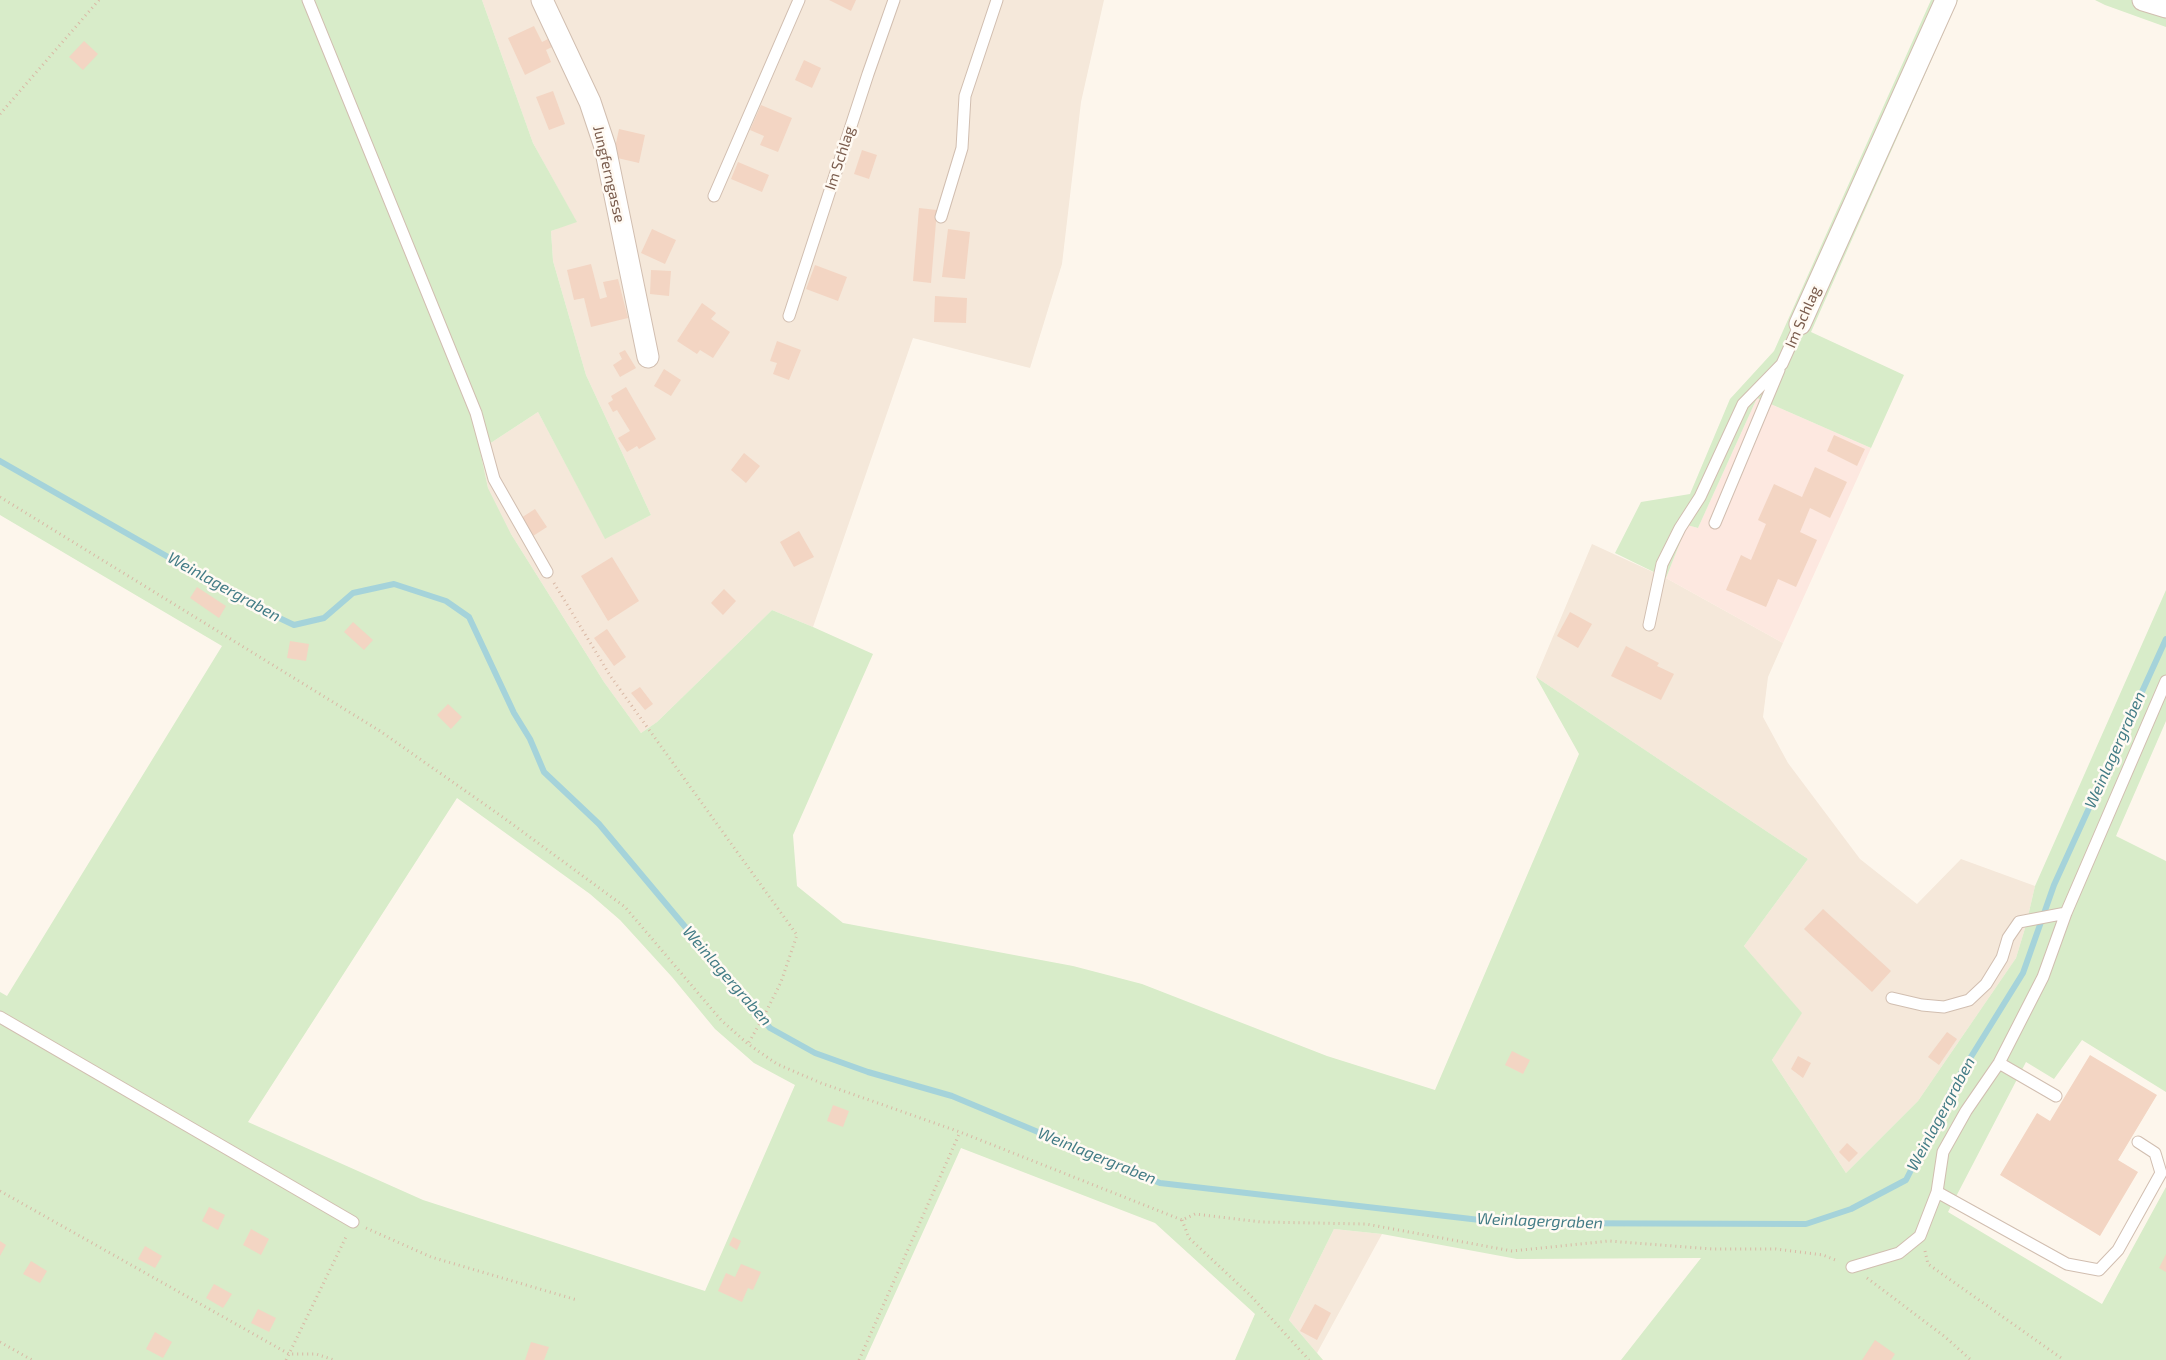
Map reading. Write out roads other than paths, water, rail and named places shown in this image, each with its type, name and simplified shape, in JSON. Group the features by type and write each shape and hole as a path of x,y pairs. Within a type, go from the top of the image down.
{"street":[{"name":"Jungferngasse","path":"542,0 590,102 605,147 648,357"},
{"name":"Im Schlag","path":"1800,324 1946,0"},
{"path":"2143,0 2166,8"}],"lane":[{"path":"308,0 476,413 494,479 547,572"},
{"path":"714,196 799,0"},
{"name":"Im Schlag","path":"789,316 864,83 894,0"},
{"path":"941,217 962,148 966,96 997,0"},
{"name":"Im Schlag","path":"1649,625 1662,564 1675,537 1700,498 1743,404 1782,364 1800,324"},
{"path":"1715,523 1782,364"},
{"path":"1852,1267 1900,1253 1920,1236 1937,1192 1943,1152 1966,1111 1999,1063 2043,976 2066,912 2166,681"},
{"path":"1892,998 1922,1006 1944,1007 1969,1000 1986,984 2002,958 2008,938 2019,922 2066,912"},
{"path":"0,1017 353,1222"},
{"path":"1999,1063 2056,1096"},
{"path":"1937,1192 2067,1264 2099,1270 2118,1250 2160,1173 2155,1152 2138,1142"}],"waterway":[{"name":"Weinlagergraben","path":"0,461 254,606 294,625 324,618 353,593 394,584 446,601 469,617 514,713 530,739 544,772 599,824 770,1028 815,1053 868,1072 952,1096 1160,1183 1506,1223 1806,1224 1851,1209 1906,1180 1956,1081 2023,973 2054,885 2166,639"}]}
